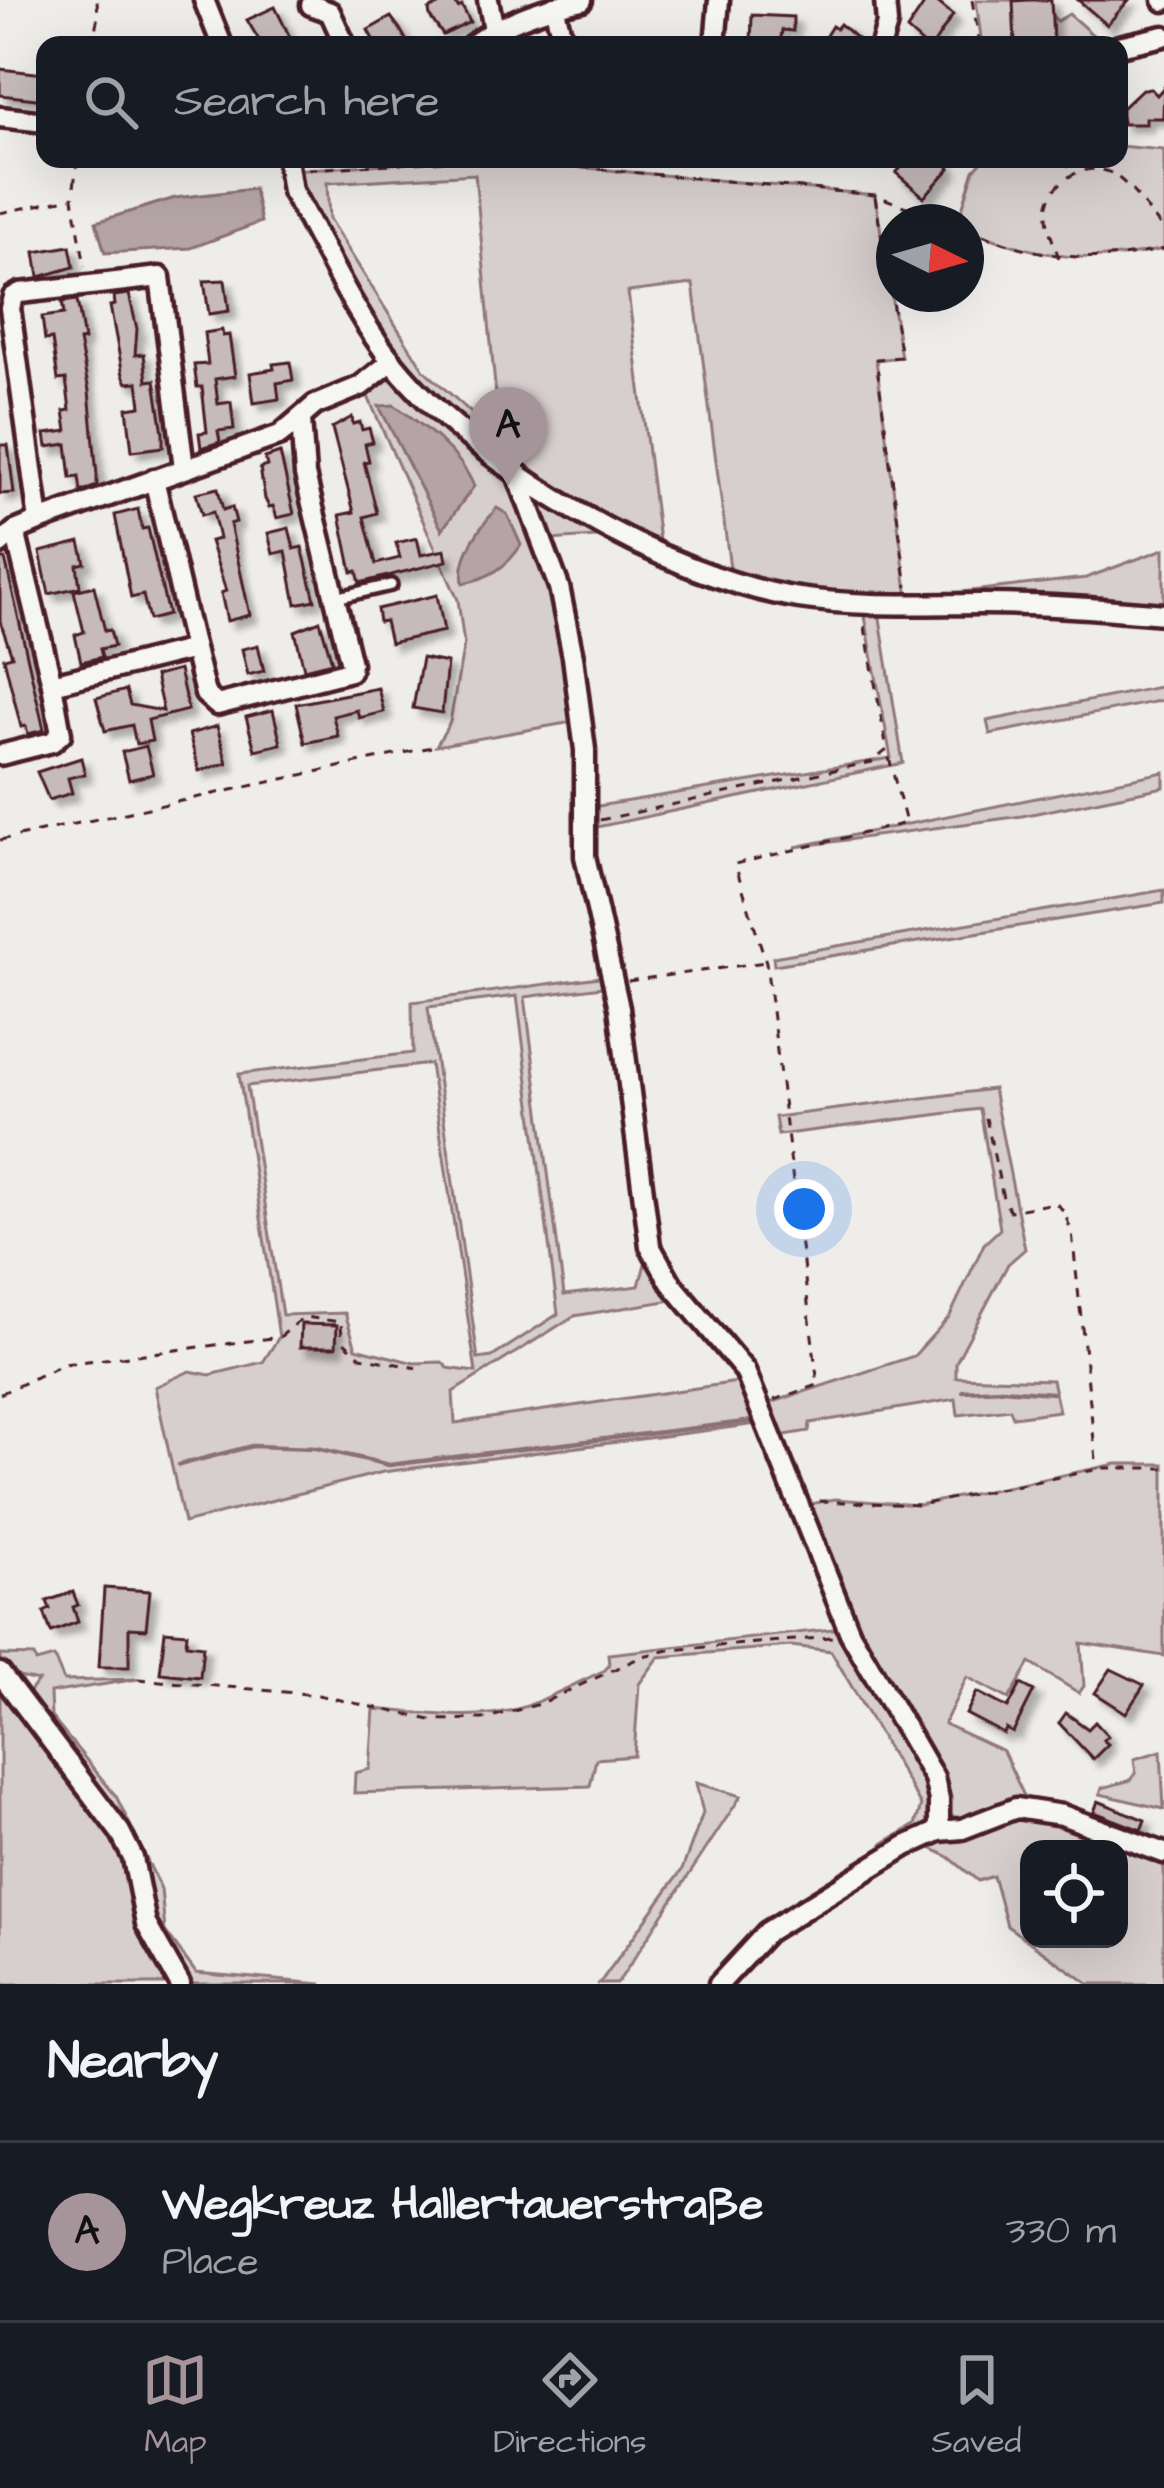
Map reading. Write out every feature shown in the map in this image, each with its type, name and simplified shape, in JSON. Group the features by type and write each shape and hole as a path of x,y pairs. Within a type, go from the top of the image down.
{"street":[{"path":"204,0 218,36"},
{"path":"488,0 494,29"},
{"path":"484,36 554,6 582,0"},
{"path":"716,36 719,0"},
{"path":"884,36 885,0"},
{"path":"311,5 330,12 341,36"},
{"path":"554,6 562,36"},
{"path":"1128,44 1164,36"},
{"path":"0,117 36,121"},
{"path":"288,168 292,191 392,362 517,474 622,536 680,563 764,592 861,602 1054,604 1164,614"},
{"path":"39,521 5,309 20,293 160,277 184,468"},
{"path":"0,755 52,742 61,734 52,684 8,538 39,521 280,435 315,405 361,386 392,362"},
{"path":"154,478 205,694 217,705 341,676 350,671 351,664 305,475 302,419"},
{"path":"517,474 548,554 569,636 585,750 582,824 614,983 650,1246 671,1283 733,1353 761,1404 850,1634 934,1778 939,1831"},
{"path":"52,684 194,649"},
{"path":"0,1672 120,1832 133,1858 146,1924 180,1984"},
{"path":"719,1984 766,1932 906,1846 939,1831 1025,1807 1083,1822 1164,1853"}],"lane":[{"path":"335,598 391,585"}],"path":[{"path":"94,36 97,0"},
{"path":"972,0 978,36"},
{"path":"76,168 73,198 87,285"},
{"path":"587,168 875,195 899,204"},
{"path":"1070,168 1074,173"},
{"path":"1059,258 1046,207 1052,191 1074,173 1093,170 1117,176 1164,230"},
{"path":"875,195 901,357 876,359 909,604"},
{"path":"0,213 73,198"},
{"path":"984,235 1059,258 1124,258 1164,250"},
{"path":"761,1404 818,1385 766,962 735,864 906,823 887,750 861,602"},
{"path":"0,840 436,746"},
{"path":"582,824 872,762 887,750"},
{"path":"614,983 766,962"},
{"path":"986,1118 1010,1211 1055,1203 1064,1210 1072,1232 1097,1469"},
{"path":"0,1394 64,1364 280,1336 304,1317 341,1322 342,1340 361,1357 418,1368"},
{"path":"800,1506 835,1499 919,1504 1097,1469 1164,1468"},
{"path":"138,1679 317,1695 431,1720 483,1719 541,1704 643,1656 850,1634"}],"shaded area":[{"path":"976,0 1038,0 1057,21 1069,14 1094,36 981,36"},
{"path":"1128,147 1164,150 1164,249 1087,258 1040,252 984,236 984,204 964,204 976,168 1128,168"},
{"path":"587,168 875,195 876,312 894,312 901,357 876,360 908,598 1086,578 1164,549 1164,610 825,597 731,576 693,284 628,292 660,549 522,467 429,391 373,320 299,187 295,170","holes":["475,174 500,439 424,370 329,219 327,183"]},
{"path":"254,189 261,222 191,248 105,253 96,222 175,198"},
{"path":"393,371 514,482 548,571 578,721 436,746 450,722 464,644 458,600 366,392"},
{"path":"394,405 450,451 474,486 442,530 379,406"},
{"path":"538,489 612,536 549,540 532,497"},
{"path":"497,508 507,514 521,545 496,570 463,583 467,552"},
{"path":"864,611 879,612 903,763 597,827 592,807 891,758"},
{"path":"1164,686 1164,700 990,734 987,721"},
{"path":"1164,772 1164,787 1022,816 795,847"},
{"path":"1164,890 1164,903 774,965 773,957"},
{"path":"607,976 610,986 525,997 564,1295 639,1286 648,1253 679,1299 574,1316 453,1392 455,1423 745,1381 765,1423 383,1472 184,1523 155,1387 190,1371 210,1375 263,1362 279,1337 239,1074 413,1053 412,1002","holes":["517,996 558,1314 492,1357 478,1359 428,1007","430,1064 476,1372 356,1348 345,1313 282,1315 247,1086"]},
{"path":"993,1089 1025,1249 1008,1264 956,1362 956,1377 1052,1380 1059,1411 1013,1417 1010,1409 958,1415 956,1399 810,1423 809,1431 779,1436 767,1404 914,1356 950,1316 984,1244 1000,1229 980,1109 778,1135 775,1117"},
{"path":"1116,1464 1164,1464 1164,1656 1081,1643 1084,1686 1079,1693 1030,1663 1009,1699 967,1677 944,1724 1003,1751 1024,1796 963,1822 947,1812 854,1630 805,1505 835,1499 919,1505"},
{"path":"841,1628 913,1752 931,1801 930,1818 923,1829 886,1851 882,1844 915,1825 921,1806 831,1651 791,1646 659,1657 639,1684 634,1756 596,1759 590,1786 354,1793 355,1773 370,1769 374,1709 451,1715 508,1711 605,1670 608,1654"},
{"path":"0,1655 34,1656 36,1662 54,1657 64,1681 138,1679 50,1693 51,1717 116,1796 161,1889 165,1931 196,1973 322,1984 185,1984 154,1928 136,1851 28,1694 38,1681 9,1675"},
{"path":"0,1678 118,1834 175,1984 0,1984"},
{"path":"1161,1751 1164,1809 1100,1794 1102,1788 1131,1780 1136,1773 1134,1759"},
{"path":"696,1783 741,1796 617,1984 599,1984 682,1870 703,1813"},
{"path":"1035,1814 1111,1840 1020,1840 1020,1935 1007,1926 993,1876 978,1881 949,1857 923,1844 1010,1816"},
{"path":"1128,1846 1164,1858 1164,1984 1089,1984 1038,1948 1128,1948"}],"building":[{"path":"447,0 462,6 470,22 443,35 429,10"},
{"path":"927,0 935,0 953,15 939,36 914,36 907,30"},
{"path":"1051,0 1053,36 1015,36 1013,1"},
{"path":"1078,0 1129,0 1107,25"},
{"path":"275,7 290,36 257,36 247,20"},
{"path":"752,15 793,17 793,31 751,36"},
{"path":"391,17 404,36 371,36 368,30"},
{"path":"840,24 854,36 826,36 832,26 836,29"},
{"path":"0,69 36,73 36,99 0,95"},
{"path":"1164,87 1163,118 1128,124 1128,102 1142,89 1157,95"},
{"path":"901,168 950,168 924,197 896,173"},
{"path":"70,246 74,267 39,277 35,252"},
{"path":"225,280 229,311 209,314 204,281"},
{"path":"129,294 137,329 135,355 144,354 147,381 155,380 163,433 163,447 132,451 127,408 141,406 138,382 127,383 123,375 110,306 115,305 114,296"},
{"path":"77,300 97,475 97,486 81,492 79,477 71,478 67,444 47,447 45,434 67,431 64,411 70,410 66,379 58,380 52,339 45,340 42,317 64,314 62,302"},
{"path":"222,330 223,336 229,335 235,376 215,379 218,404 231,402 234,429 218,431 220,442 201,448 199,433 207,432 202,387 197,387 194,365 208,364 204,333"},
{"path":"290,362 293,380 277,383 279,399 254,403 250,373"},
{"path":"352,417 362,430 369,428 373,442 365,444 369,461 364,462 377,513 364,517 376,564 400,558 396,543 417,538 421,555 445,550 447,561 360,583 357,571 352,572 340,515 354,512 332,428"},
{"path":"0,445 8,445 14,493 0,494"},
{"path":"280,453 294,514 277,518 265,499 260,468 267,466 265,458"},
{"path":"218,488 223,510 232,507 236,522 230,524 250,615 227,621 221,593 226,591 210,541 219,539 213,512 202,515 196,493"},
{"path":"138,509 142,529 148,528 168,615 149,620 143,595 131,598 115,515"},
{"path":"289,528 294,549 302,547 315,600 296,604 286,551 273,554 268,533"},
{"path":"80,542 85,563 77,565 80,587 49,594 40,552"},
{"path":"0,559 5,559 44,730 28,734 26,726 21,727 4,658 12,656 0,621"},
{"path":"94,586 105,631 110,630 114,646 100,649 102,657 81,662 75,635 84,632 74,591"},
{"path":"437,595 444,631 390,643 377,609"},
{"path":"320,621 332,662 304,669 295,631"},
{"path":"258,645 264,671 248,675 242,649"},
{"path":"422,658 447,663 442,713 413,708"},
{"path":"179,670 188,710 148,720 152,741 136,744 132,725 105,731 96,698 126,690 130,705 163,711 155,676"},
{"path":"378,688 384,712 359,718 357,710 333,716 338,736 305,743 296,704"},
{"path":"273,710 281,744 255,750 246,717"},
{"path":"217,726 227,763 199,771 189,734"},
{"path":"146,746 153,774 129,780 122,752"},
{"path":"81,758 85,774 68,778 72,793 49,800 37,772"},
{"path":"301,1324 337,1325 336,1347 300,1347"},
{"path":"104,1588 150,1591 146,1629 129,1628 129,1667 99,1667"},
{"path":"73,1592 78,1622 51,1632 44,1612 50,1609 47,1601"},
{"path":"165,1631 187,1633 186,1644 203,1646 200,1677 160,1673"},
{"path":"1111,1669 1144,1685 1126,1713 1095,1693"},
{"path":"1021,1684 1034,1691 1013,1733 1006,1729 1004,1734 966,1714 977,1692 1008,1708"},
{"path":"1066,1713 1088,1729 1095,1722 1108,1736 1103,1740 1108,1744 1093,1759 1059,1723"},
{"path":"1098,1801 1145,1820 1141,1830 1094,1812"}],"waterway":[{"path":"963,1391 1052,1393"},
{"path":"179,1465 252,1446 316,1448 389,1465 753,1421"}],"place":[{"name":"Wegkreuz Hallertauerstraße","path":"508,486"}]}
